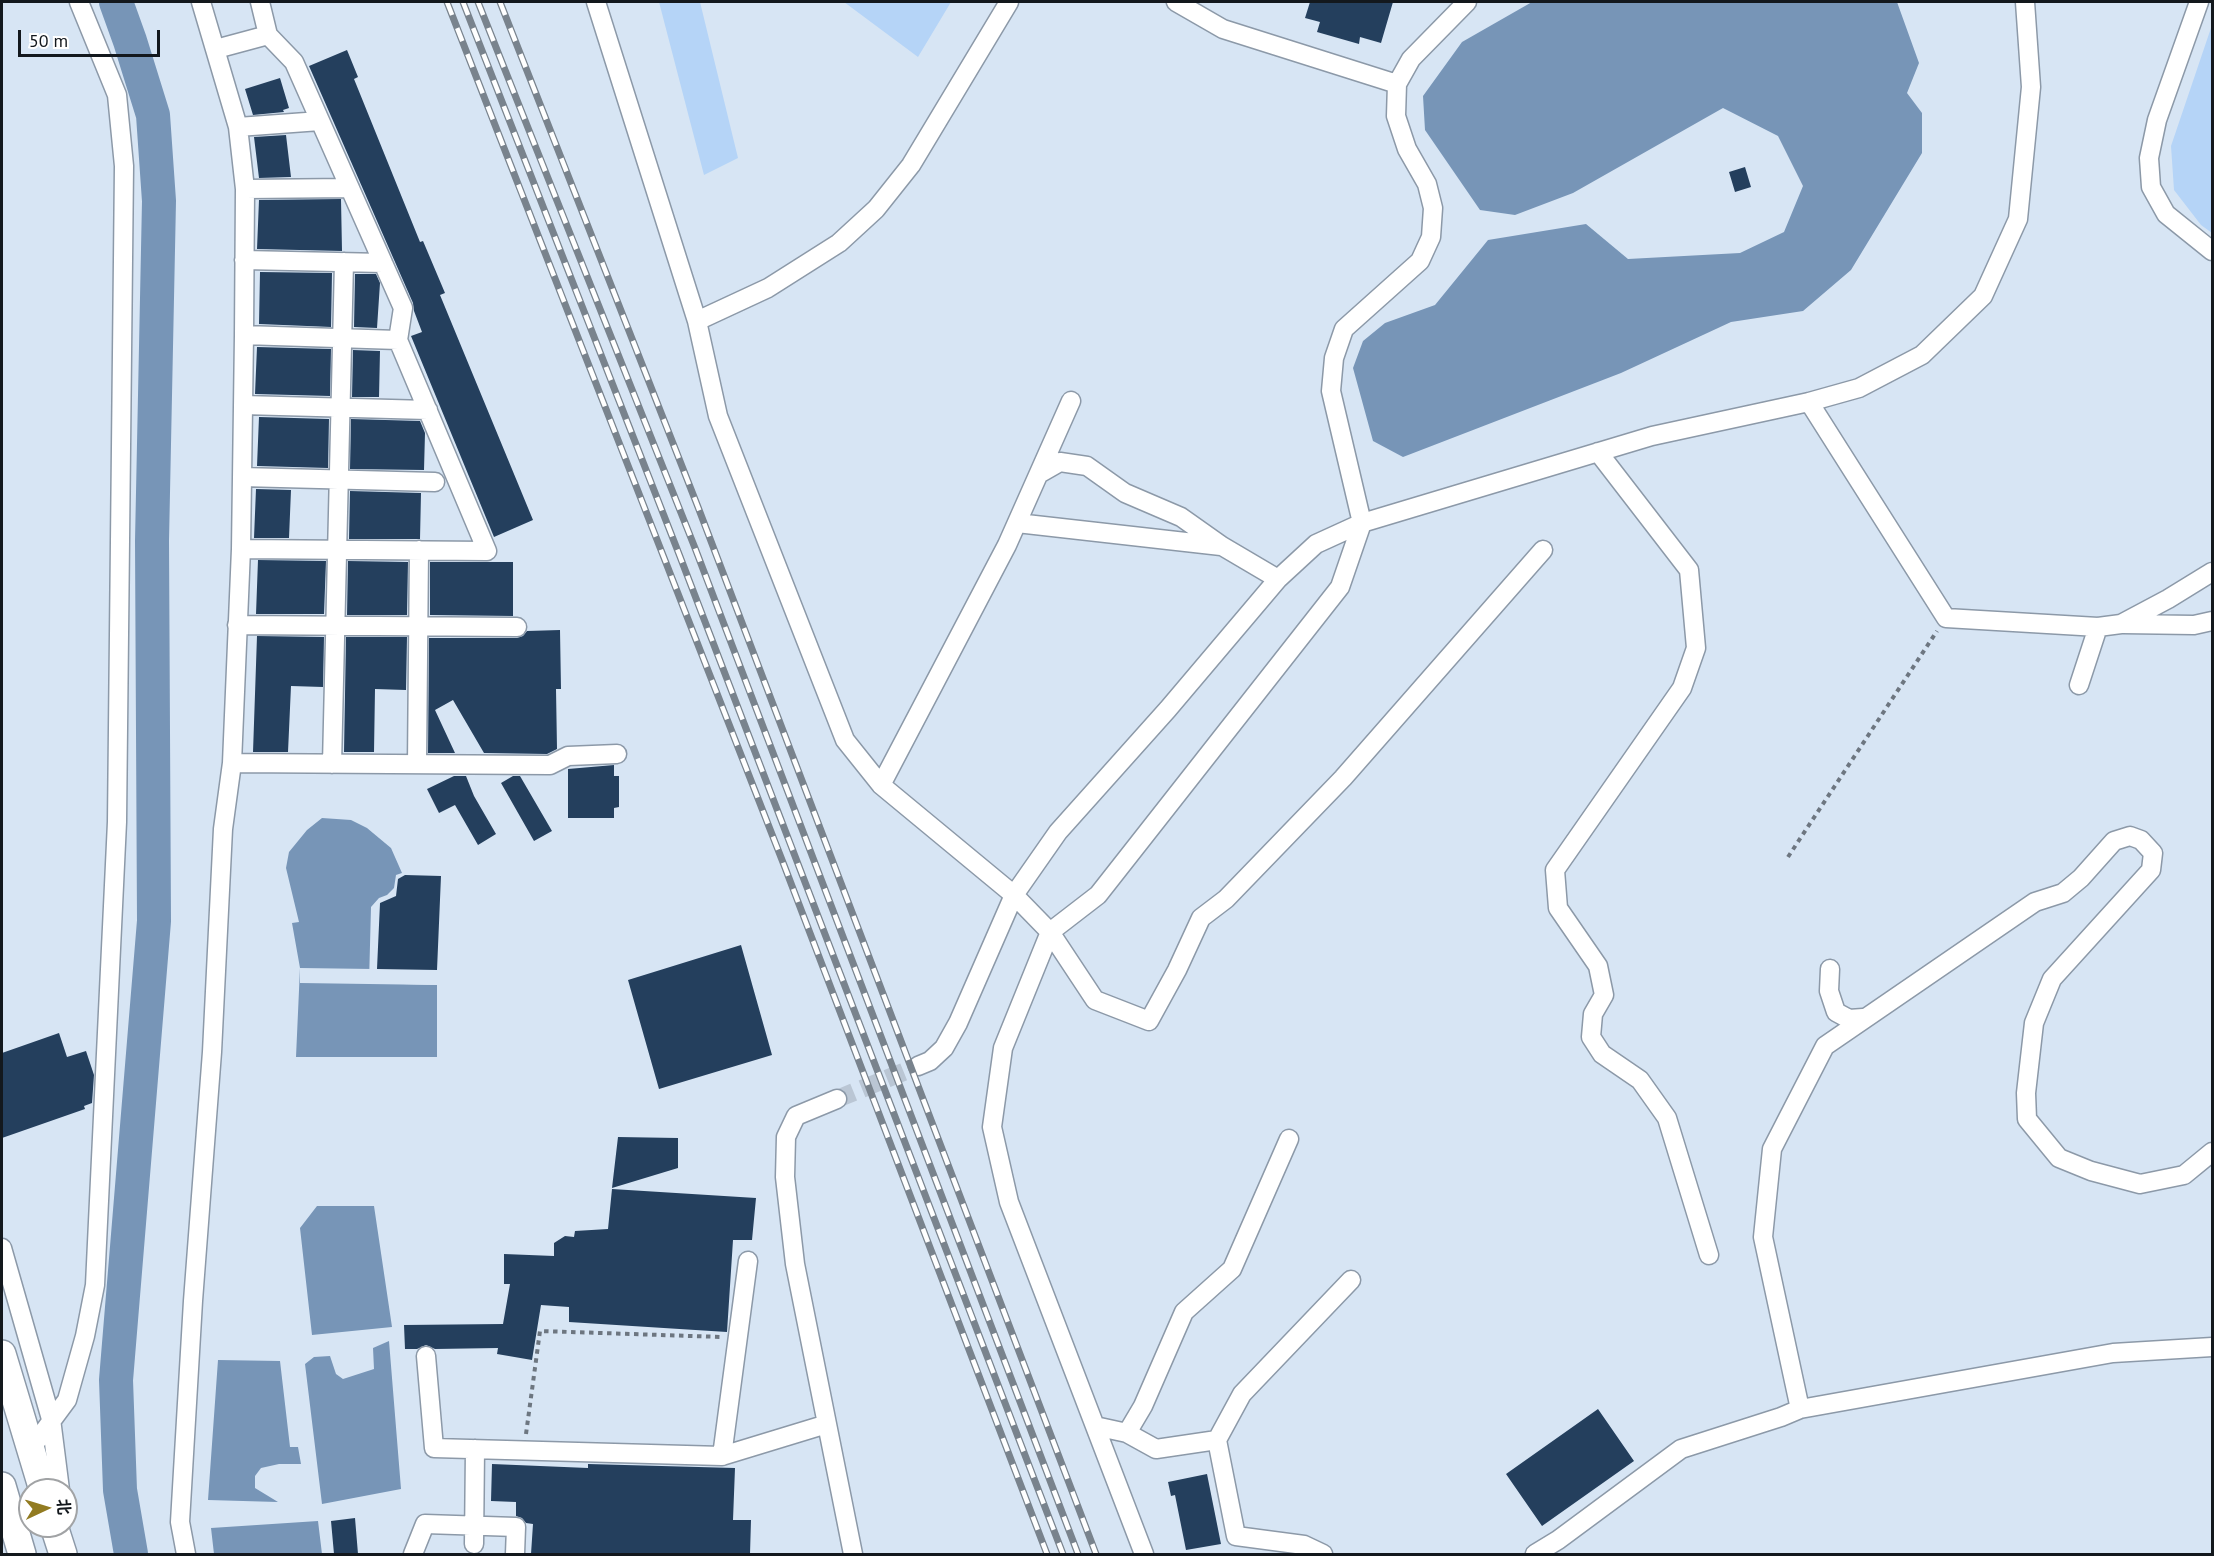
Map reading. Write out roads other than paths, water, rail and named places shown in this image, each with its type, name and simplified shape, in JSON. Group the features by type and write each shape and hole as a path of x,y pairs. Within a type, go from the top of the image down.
{"highway":[{"path":"2,1354 39,1478"},
{"path":"2,1486 22,1554"},
{"path":"59,1538 65,1554"}],"street":[{"path":"30,1450 67,1400 85,1336 95,1285 117,822 124,166 117,95 79,2"},
{"path":"186,1554 180,1522 193,1300 212,1052 223,829 232,763 241,549 244,335 245,189 238,127 201,2"},
{"path":"241,549 487,551 398,340 403,308 294,62 268,35 260,2"},
{"path":"596,2 697,321 718,416 845,740 881,785 1014,895 1050,932 1095,1000 1149,1021 1177,970 1201,918 1226,899 1343,778 1543,550"},
{"path":"697,321 778,281 838,243 876,209 911,165 1009,2"},
{"path":"1176,2 1223,29 1397,84"},
{"path":"1144,1554 1009,1203 992,1127 1003,1048 1050,932 1098,895 1340,587 1362,523 1331,391 1334,358 1344,329 1420,261 1431,237 1433,208 1427,184 1407,149 1396,116 1397,84 1411,60 1467,2"},
{"path":"918,1066 930,1061 944,1048 958,1023 1014,895 1058,832 1168,709 1278,579 1316,544 1362,523 1652,436 1809,402 1859,388 1922,355 1983,296 2018,219 2031,87 2025,2"},
{"path":"2199,2 2157,120 2149,158 2151,187 2166,214 2212,251"},
{"path":"216,49 268,35"},
{"path":"238,127 320,121"},
{"path":"245,189 350,188"},
{"path":"244,260 383,263"},
{"path":"332,764 344,262"},
{"path":"244,335 398,340"},
{"path":"881,785 1017,523 1071,401"},
{"path":"1809,402 1946,618 2098,627 2121,624 2194,626 2212,621"},
{"path":"243,405 428,410"},
{"path":"1598,452 1689,570 1696,648 1682,688 1555,870 1558,908 1598,966 1604,995 1593,1014 1591,1036 1602,1054 1640,1080 1666,1118 1709,1255"},
{"path":"1038,474 1060,462 1087,466 1125,493 1181,517 1222,546 1278,579"},
{"path":"242,477 435,482"},
{"path":"1017,523 1222,546"},
{"path":"417,764 418,550"},
{"path":"2121,624 2212,572"},
{"path":"237,625 517,627"},
{"path":"2079,686 2098,627"},
{"path":"232,763 550,765 568,756 617,754"},
{"path":"1800,1409 1763,1237 1772,1149 1825,1047 1863,1018 1907,991 2035,902 2063,892 2081,878 2114,841 2130,836 2142,840 2153,853 2151,870 2052,979 2034,1023 2025,1093 2027,1119 2059,1158 2091,1171 2140,1184 2184,1175 2212,1152"},
{"path":"1830,969 1829,991 1836,1012 1849,1018 1863,1018"},
{"path":"837,1100 796,1116 786,1137 785,1177 795,1264 853,1554"},
{"path":"1127,1433 1143,1406 1184,1312 1232,1269 1289,1139"},
{"path":"2,1248 51,1419 58,1478"},
{"path":"722,1456 748,1261"},
{"path":"1323,1554 1304,1545 1236,1536 1217,1440 1242,1394 1351,1280"},
{"path":"1535,1554 1558,1540 1680,1449 1800,1409 2113,1353 2212,1347"},
{"path":"426,1356 434,1448 722,1456 827,1424"},
{"path":"1095,1426 1127,1433 1156,1449 1217,1440"},
{"path":"474,1545 475,1449"},
{"path":"413,1554 425,1524 516,1527 515,1554"},
{"path":"64,1538 65,1554"}],"waterway":[{"path":"116,2 153,115 159,201 152,541 154,921 116,1380 120,1490 131,1554"}],"tunnel":[{"path":"837,1099 918,1066"}],"railway":[{"path":"447,2 784,865 1047,1554"},
{"path":"463,2 679,554 1063,1554"},
{"path":"478,2 695,548 1078,1554"},
{"path":"500,2 698,507 1096,1554"}]}
